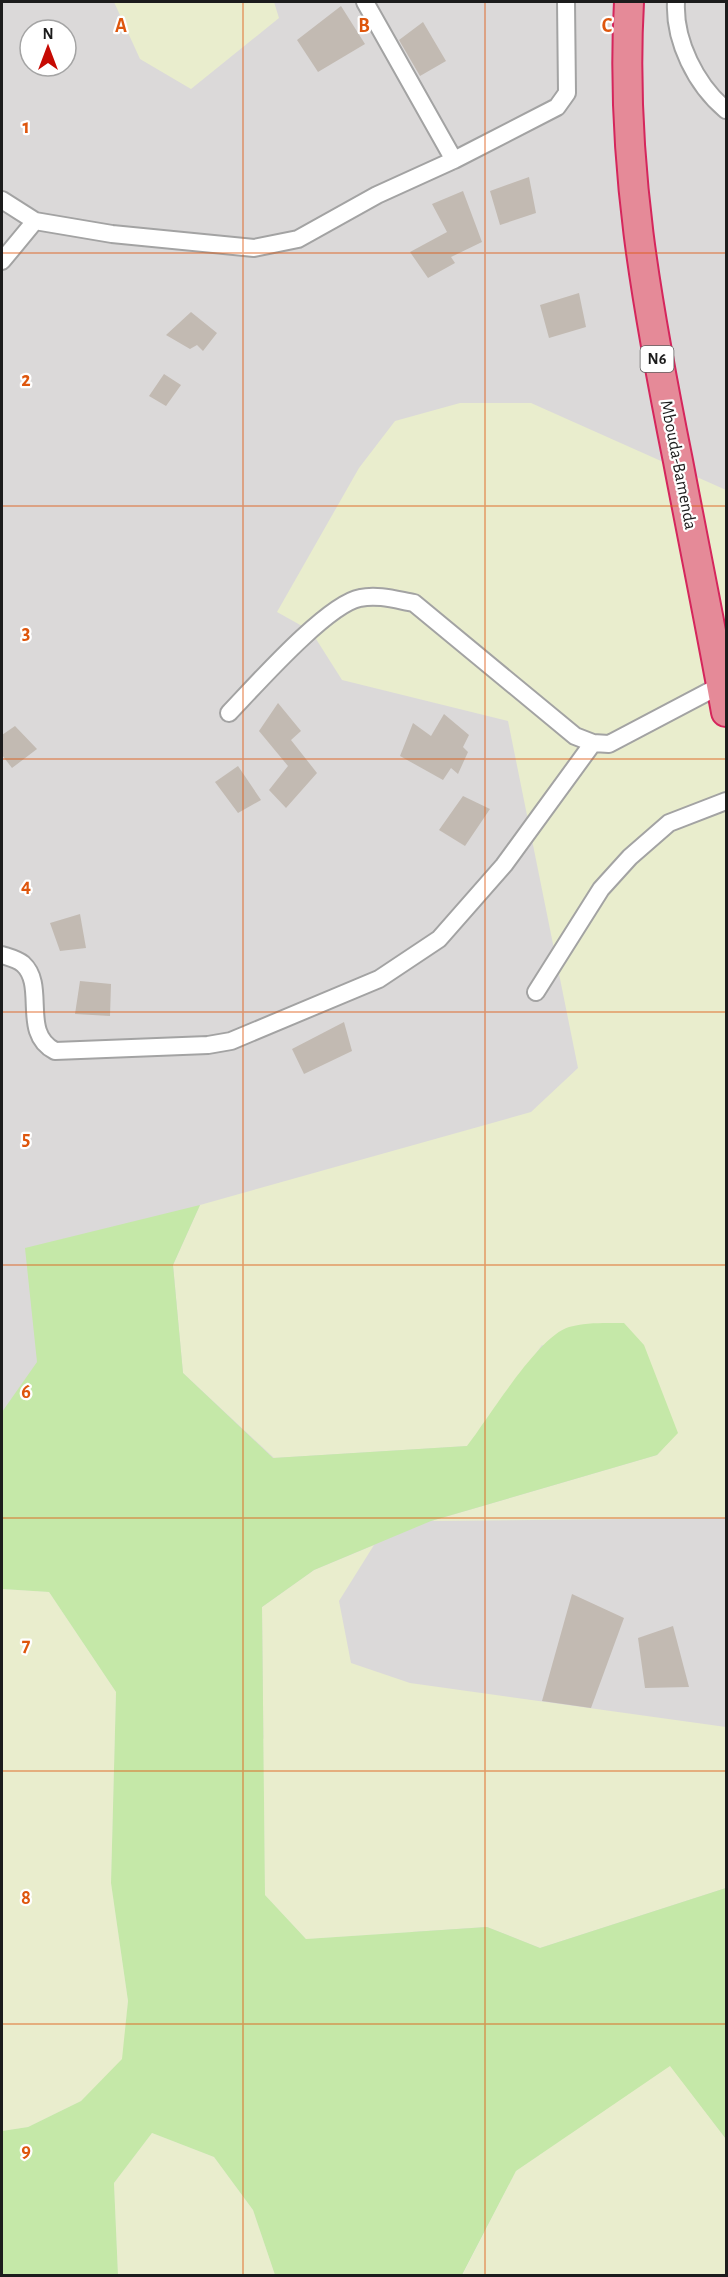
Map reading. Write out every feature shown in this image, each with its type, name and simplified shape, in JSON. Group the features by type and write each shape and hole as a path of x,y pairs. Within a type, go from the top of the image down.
{"highway":[{"name":"Mbouda-Bamenda","path":"629,2 628,134 647,308 724,698"}],"street":[{"path":"364,2 454,160"},
{"path":"2,200 35,221 112,234 254,248 298,239 377,195 543,117 557,107 567,93 566,2"},
{"path":"676,2 675,15 685,53 701,81 726,110"},
{"path":"2,261 35,221"},
{"path":"229,713 310,631 340,608 358,598 383,597 414,603 575,736 592,743 609,744 724,698"},
{"path":"2,955 24,965 30,977 38,1036 45,1046 56,1051 208,1045 231,1041 379,979 439,939 504,865 592,743"},
{"path":"536,992 601,889 630,856 669,823 726,801"}],"shaded area":[{"path":"2,2 726,2 726,2275 679,2275 90,1515 2,1508"}],"green space":[{"path":"114,2 274,2 279,18 191,89 140,59"},
{"path":"460,403 531,403 726,490 726,1518 431,1521 657,1455 677,1433 542,1345 468,1446 274,1458 183,1373 173,1265 200,1205 531,1112 578,1068 508,721 342,680 311,631 277,612 359,468 395,421"},
{"path":"200,1205 173,1265 183,1373 273,1458 467,1446 514,1380 543,1346 569,1327 589,1324 624,1323 644,1345 678,1433 657,1455 431,1521 314,1570 262,1607 265,1895 306,1939 487,1927 540,1948 726,1888 726,2139 670,2066 516,2171 462,2275 275,2275 253,2210 214,2157 152,2133 114,2183 118,2275 2,2275 2,2131 28,2127 81,2101 122,2059 128,2001 111,1883 116,1692 49,1592 2,1589 2,1412 37,1362 25,1248"},
{"path":"374,1545 339,1601 351,1663 410,1683 726,1727 726,1888 540,1948 487,1927 306,1939 265,1895 262,1607 314,1570"},
{"path":"2,1589 49,1592 116,1692 111,1883 128,2001 123,2059 81,2101 28,2127 2,2131"},
{"path":"670,2065 726,2139 726,2275 462,2276 516,2171"},
{"path":"152,2133 214,2157 253,2210 275,2275 118,2275 114,2183"}],"building":[{"path":"341,6 365,44 318,72 297,40"},
{"path":"423,22 446,61 420,76 399,40"},
{"path":"529,177 536,213 500,225 490,191"},
{"path":"463,191 482,242 451,257 455,263 428,278 410,252 447,232 432,204"},
{"path":"579,293 586,327 549,338 540,305"},
{"path":"191,312 217,333 203,351 197,345 190,349 166,335"},
{"path":"164,374 181,385 166,406 149,396"},
{"path":"278,703 301,731 291,740 317,773 286,808 269,790 288,766 259,731"},
{"path":"444,714 469,735 463,747 468,752 458,774 451,768 443,780 400,756 413,723 431,736"},
{"path":"15,726 37,749 12,768 2,755 2,735"},
{"path":"238,766 261,800 238,813 215,782"},
{"path":"463,796 490,809 465,846 439,830"},
{"path":"80,914 86,948 60,951 50,923"},
{"path":"80,981 111,984 110,1016 75,1014"},
{"path":"344,1022 352,1051 304,1074 292,1049"},
{"path":"572,1594 624,1618 591,1708 542,1701"},
{"path":"673,1626 689,1687 645,1688 638,1638"}]}
